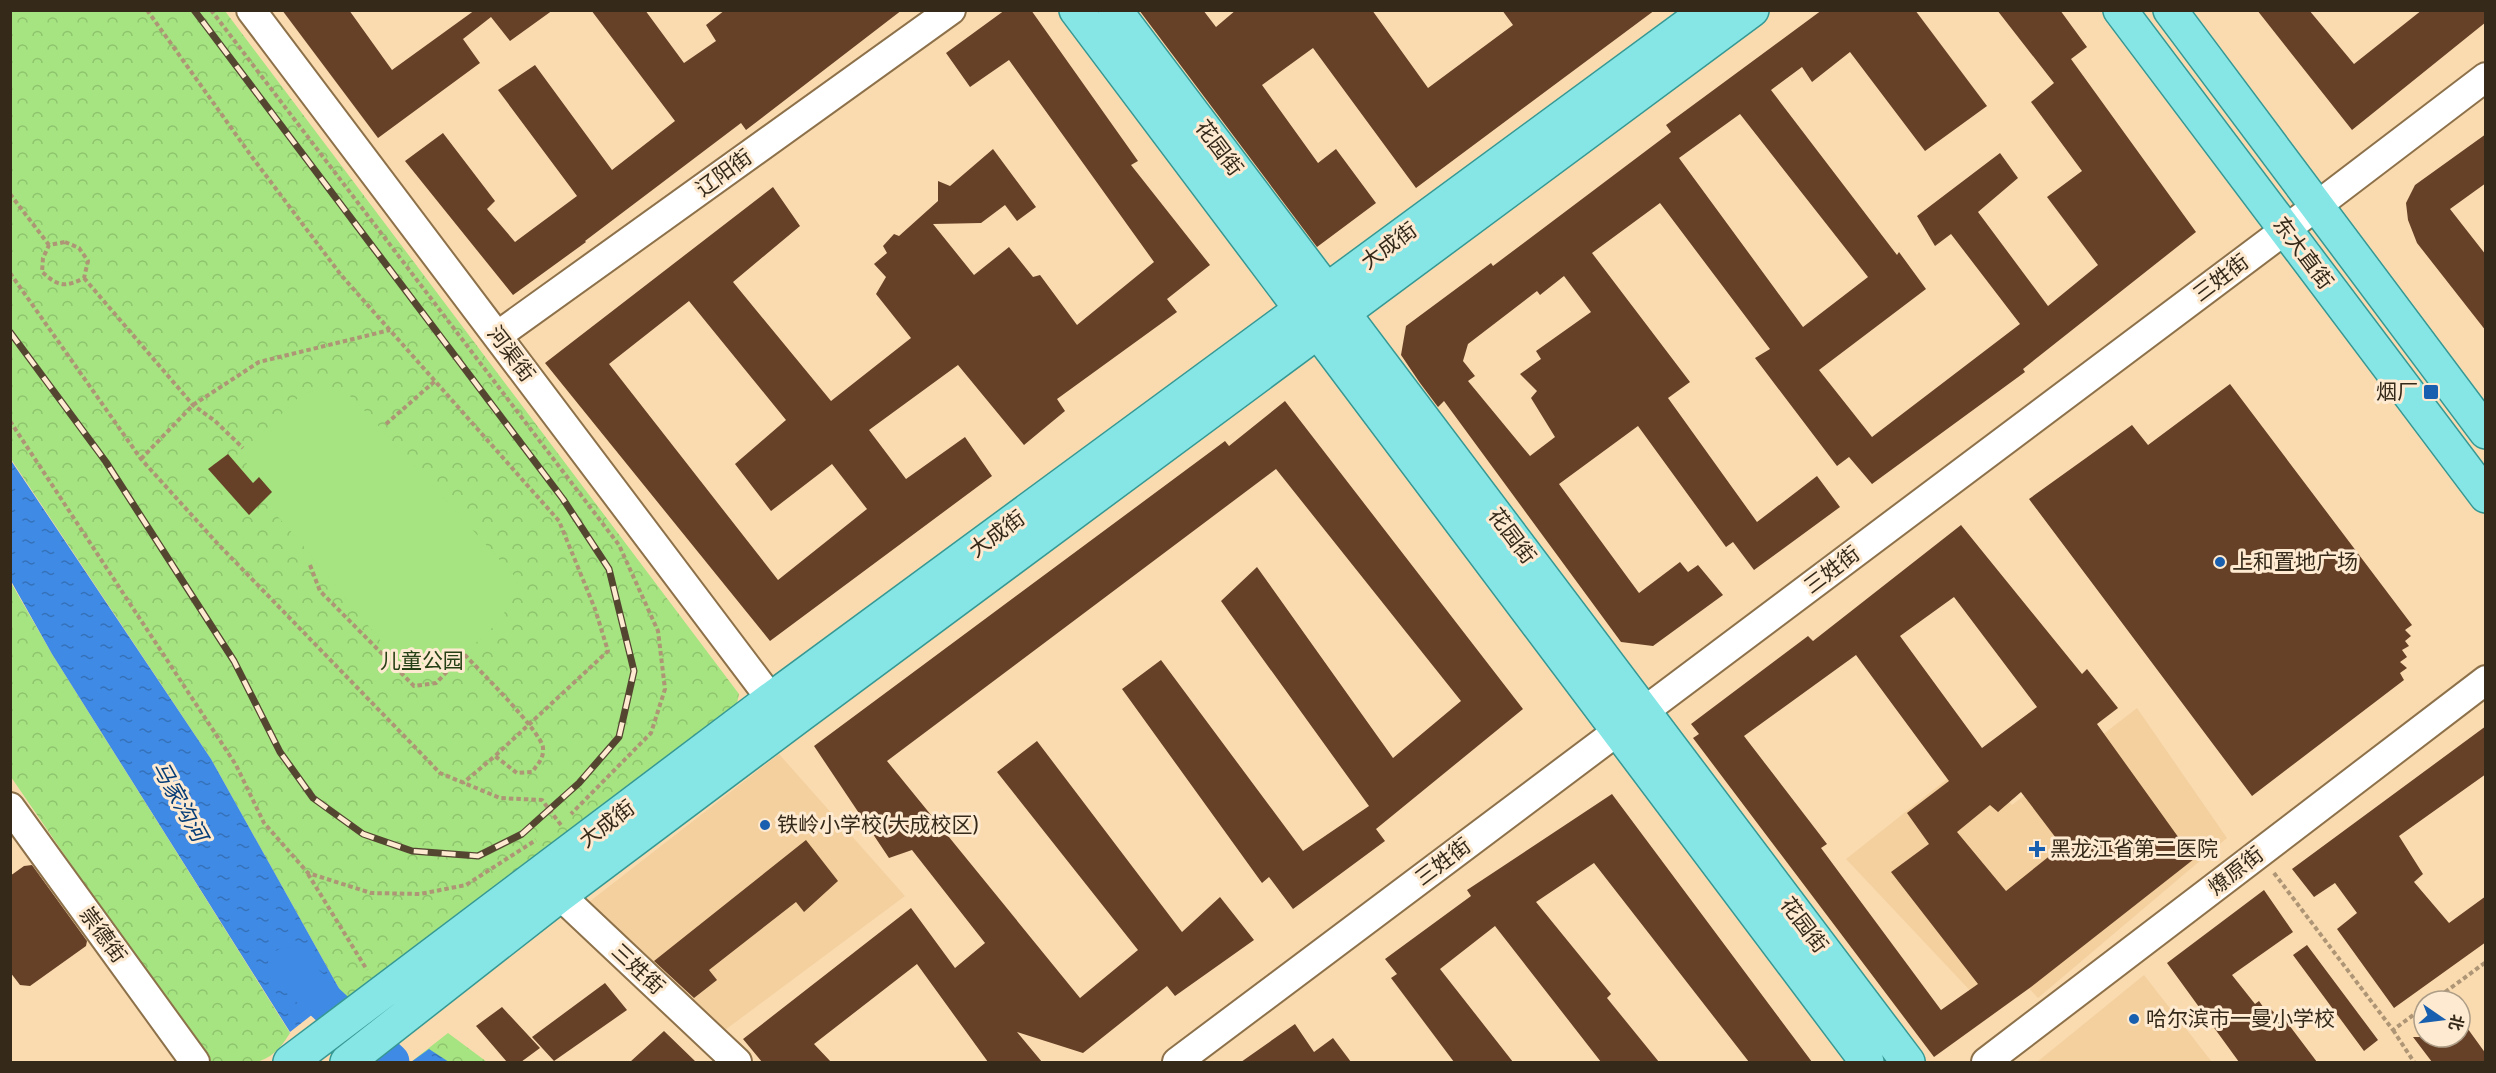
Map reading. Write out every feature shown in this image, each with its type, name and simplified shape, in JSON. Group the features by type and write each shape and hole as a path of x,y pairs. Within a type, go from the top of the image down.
{"main road":[{"name":"花园街","path":"1076,10 1643,711 1908,1062"},
{"name":"花园街","path":"1115,10 1322,312 1617,731 1867,1062"},
{"name":"大成街","path":"290,1062 381,980 549,886 1322,312 1708,10"},
{"name":"大成街","path":"347,1062 417,1009 549,886 771,699 1752,10"},
{"name":"东大直街","path":"2120,10 2486,496"},
{"name":"东大直街","path":"2170,10 2315,207 2486,432"}],"street":[{"name":"河渠街","path":"251,10 771,699"},
{"name":"辽阳街","path":"497,336 951,10"},
{"name":"三姓街","path":"1177,1062 2486,77"},
{"name":"燎原街","path":"1986,1062 2486,680"},
{"name":"崇德街","path":"10,807 195,1062"},
{"name":"三姓街","path":"549,886 737,1062"}],"path":[{"path":"147,10 252,157 341,275 559,521 595,609 608,651 464,783"},
{"path":"211,10 619,545 658,631 665,689 651,733 562,826 551,830"},
{"path":"10,194 49,245"},
{"path":"65,242 79,248 88,261 84,278 71,285 55,284 42,272 43,258 49,245 65,242"},
{"path":"10,273 141,459 216,543 440,773 500,798 542,800 562,826"},
{"path":"84,278 193,405 215,421 243,448"},
{"path":"141,459 193,405 259,362 390,330"},
{"path":"386,424 435,381"},
{"path":"10,421 236,765 264,824 308,873 381,980"},
{"path":"310,565 321,591 414,686 436,683 464,654 529,725 543,745 543,759 532,772 517,773 495,756"},
{"path":"308,873 371,893 420,894 466,885 542,836"},
{"path":"2259,853 2393,1030 2414,1062"},
{"path":"2449,989 2486,962"},
{"path":"2393,1030 2412,1016"}],"shaded area":[{"name":"黑龙江省第二医院","path":"2137,708 2227,838 2038,998 2011,969 1977,998 1846,859 1975,757 2012,805"},
{"name":"铁岭小学校(大成校区)","path":"779,754 905,896 721,1033 589,902"},
{"name":"哈尔滨市一曼小学校","path":"2144,975 2212,1062 2037,1062"}],"green space":[{"name":"儿童公园","path":"10,11 225,11 739,694 733,721 354,1003 341,992 211,759 11,459"},
{"path":"318,389 338,389 353,398 518,580 506,610 485,635 432,673 412,670 380,640 256,492 246,468 250,445 301,395"},
{"path":"10,581 52,654 290,1033 273,1054 264,1059 245,1063 207,1062 11,777"},
{"path":"448,1033 487,1062 411,1062"}],"water":[{"path":"10,459 211,759 341,992 290,1032 52,654 11,581"},
{"path":"429,1049 449,1062 411,1062"}],"building":[{"path":"282,10 349,10 392,70 475,10 553,10 510,41 491,17 463,39 480,63 378,138"},
{"path":"591,10 645,10 684,63 716,41 706,25 725,10 902,10 746,130 741,123 513,295 405,161 443,133 495,201 487,209 515,242 577,196 498,90 535,65 612,170 675,121"},
{"path":"1005,10 1031,10 1138,161 1131,165 1210,265 1167,299 1177,312 1057,399 1065,411 1024,445 958,365 869,430 906,479 965,437 992,476 770,641 545,363 773,187 800,226 733,282 831,401 911,338 876,294 886,277 874,264 887,253 883,246 894,234 899,236 938,201 938,181 950,186 993,149 1036,207 1017,221 1005,205 981,223 933,224 974,275 1009,247 1033,277 1040,275 1077,325 1154,262 1009,60 970,87 946,53","holes":["689,301 786,420 735,464 771,511 832,464 867,509 778,580 609,364"]},
{"path":"1139,10 1203,10 1216,27 1236,10 1372,10 1428,88 1513,25 1502,10 1655,10 1416,188 1313,48 1262,85 1318,163 1336,149 1376,203 1317,247"},
{"path":"1822,10 1915,10 1987,106 1925,151 1850,52 1812,82 1802,67 1771,90 1897,255 1899,252 1926,289 1819,370 1872,437 2020,324 1951,234 1935,246 1917,216 2000,153 2018,178 1978,212 2048,306 2098,265 2047,197 2082,171 2031,102 2054,83 1997,10 2060,10 2087,47 2071,59 2196,232 2023,369 2025,372 1872,484 1849,457 1837,466 1755,358 1770,349 1660,203 1592,253 1690,382 1668,398 1757,522 1817,476 1840,507 1754,570 1733,542 1726,547 1638,426 1559,484 1639,593 1680,562 1688,572 1698,565 1723,595 1653,646 1621,642 1444,401 1438,407 1401,355 1406,326 1491,263 1493,266 1671,132 1666,125","holes":["1740,114 1868,277 1803,327 1679,158","1564,276 1591,312 1536,351 1541,359 1520,374 1537,391 1531,398 1555,437 1530,456 1468,381 1475,376 1463,361 1468,344 1537,291 1540,295"]},
{"path":"2257,10 2309,10 2354,64 2422,10 2486,10 2486,22 2352,130"},
{"path":"2486,134 2486,183 2450,209 2486,255 2486,331 2417,243 2408,220 2406,203 2415,185"},
{"name":"上和置地广场","path":"2230,384 2412,625 2405,630 2411,636 2405,641 2409,646 2402,650 2407,657 2400,662 2407,668 2400,673 2404,680 2252,796 2029,499 2132,425 2148,445"},
{"path":"1285,401 1523,709 1376,829 1385,841 1293,909 1269,877 1262,883 1122,689 1161,660 1303,851 1369,806 1221,601 1257,567 1393,758 1461,701 1276,469 887,761 1080,998 1138,950 997,772 1037,741 1182,932 1220,897 1254,940 1175,996 1167,986 1083,1053 1017,1032 1042,1062 988,1062 917,964 814,1044 831,1062 762,1062 743,1039 911,908 955,968 985,943 912,850 889,858 814,746 1225,441 1229,446"},
{"path":"228,454 253,483 259,477 272,492 249,515 208,469"},
{"path":"1961,525 2082,674 2087,669 2118,708 2097,724 2194,859 2031,987 1934,1057 1693,738 1699,734 1691,724 1808,636 1813,641","holes":["1954,597 2037,707 1982,748 1900,636","1856,655 1949,781 1907,813 1929,844 1891,872 1978,984 1941,1010 1821,848 1827,844 1744,736","2021,792 2062,846 2006,891 1957,832 1990,805 1998,812"]},
{"path":"2486,726 2486,774 2399,836 2423,874 2414,882 2449,923 2486,896 2486,942 2420,989 2412,989 2412,995 2394,1008 2337,929 2357,913 2335,883 2314,897 2292,869"},
{"path":"1612,794 1812,1062 1749,1062 1594,863 1536,902 1611,994 1607,998 1659,1062 1601,1062 1495,926 1440,969 1513,1062 1454,1062 1391,978 1397,974 1385,959 1471,896 1467,890"},
{"path":"806,840 838,881 804,912 796,902 709,970 717,980 694,998 654,961"},
{"path":"32,865 87,941 86,946 30,986 20,985 10,972 10,876 24,866"},
{"path":"2264,890 2293,932 2232,975 2255,1004 2259,1001 2266,1011 2270,1008 2277,1016 2280,1013 2317,1062 2239,1062 2167,963"},
{"path":"2307,945 2378,1040 2364,1051 2293,955"},
{"path":"605,983 627,1010 554,1061 532,1037"},
{"path":"502,1007 540,1048 521,1062 507,1062 476,1026"},
{"path":"1295,1024 1314,1052 1333,1038 1351,1062 1241,1062"},
{"path":"664,1031 696,1062 630,1062"},
{"path":"2472,1035 2486,1054 2486,1062 2432,1062 2422,1049 2472,1049"}],"waterway":[{"name":"马家沟河","path":"287,967 390,1062"}],"railway":[{"path":"10,332 106,462 234,661 280,752 313,798 363,834 412,851 478,856 522,834 579,783 619,737 634,671 609,569 563,499 194,10"}],"place":[{"name":"烟厂","path":"2431,392"},
{"name":"上和置地广场","path":"2220,562"},
{"name":"铁岭小学校(大成校区)","path":"765,825"},
{"name":"黑龙江省第二医院","path":"2037,849"},
{"name":"哈尔滨市一曼小学校","path":"2134,1019"}]}
